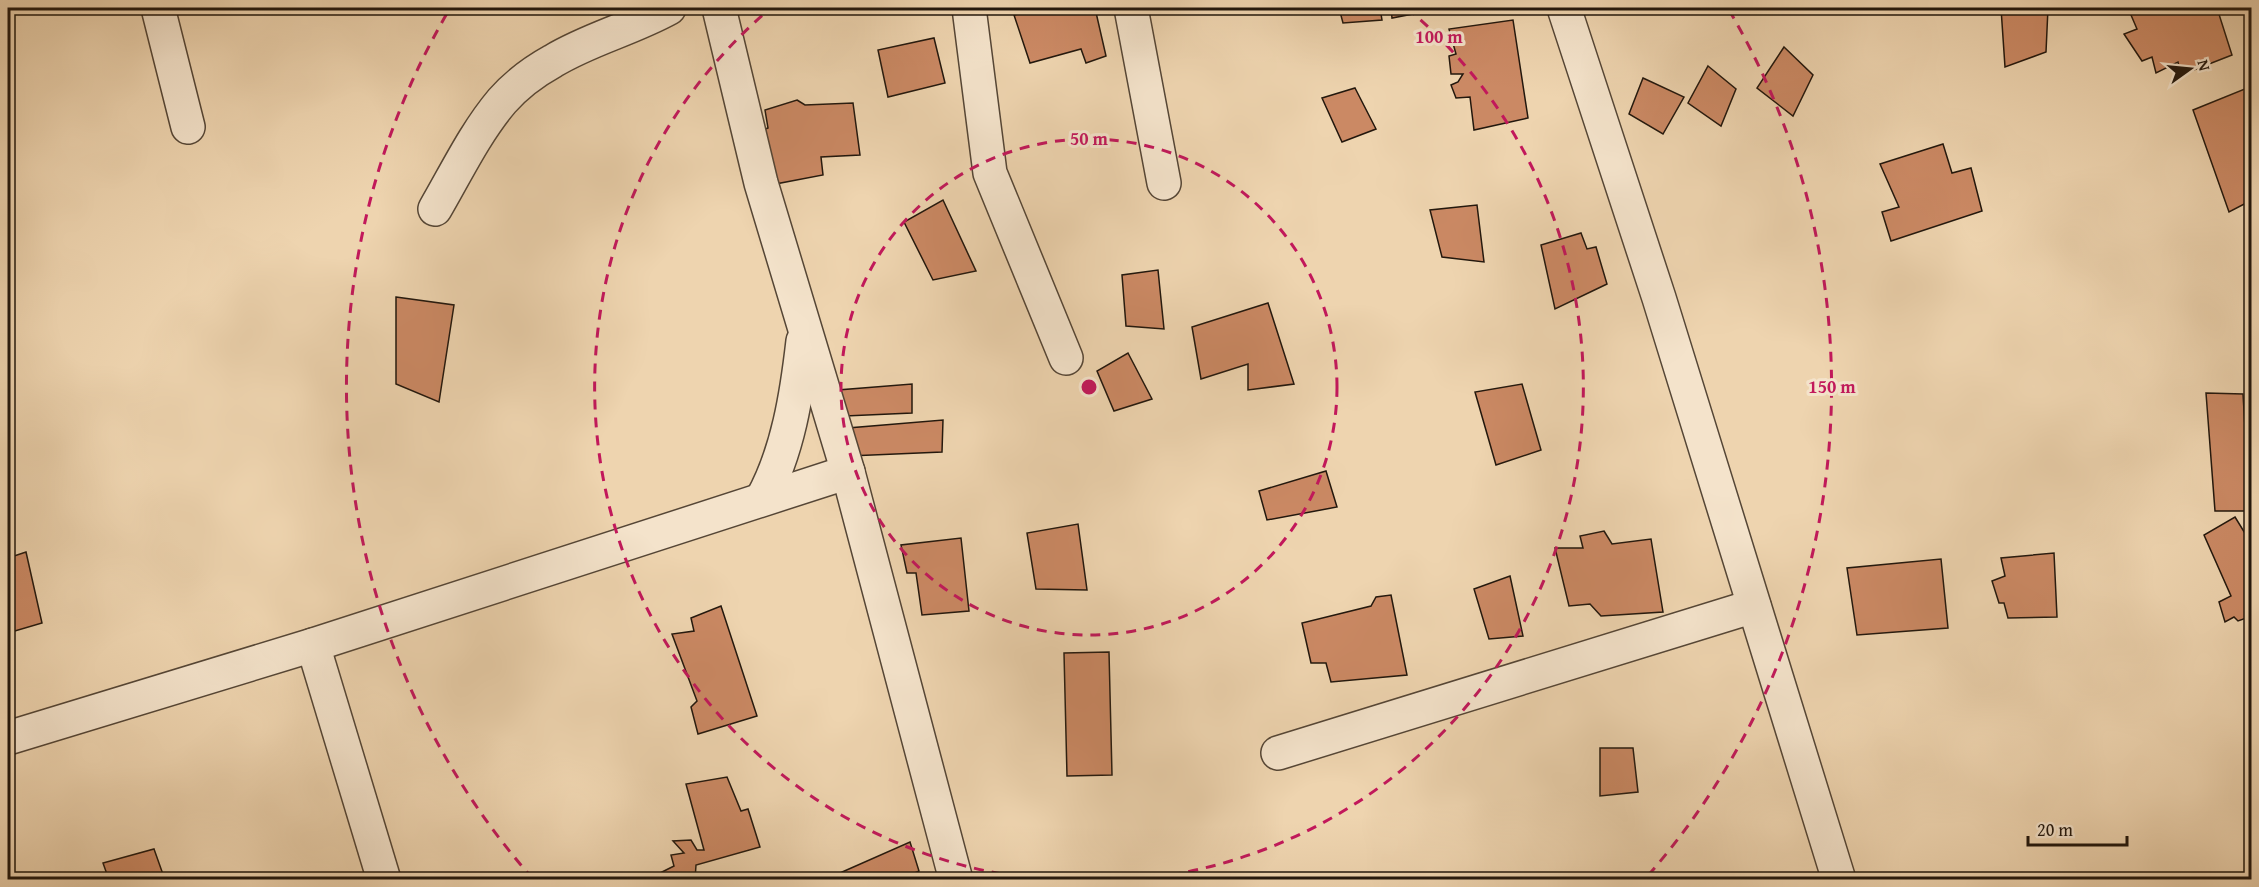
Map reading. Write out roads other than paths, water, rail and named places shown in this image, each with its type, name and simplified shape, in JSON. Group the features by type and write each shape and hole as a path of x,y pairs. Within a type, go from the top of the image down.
{"street":[{"path":"158,8 188,127"},
{"path":"435,209 472,144 502,100 524,80 553,61 598,39 645,21 669,8"},
{"path":"719,8 761,183 848,472 956,879"},
{"path":"969,8 990,173 1066,358"},
{"path":"1131,8 1164,183"},
{"path":"1563,8 1659,298 1839,879"},
{"path":"762,499 774,477 787,431 798,383 804,327"},
{"path":"8,738 313,645 848,472"},
{"path":"1278,753 1754,606"},
{"path":"313,645 384,879"}]}
